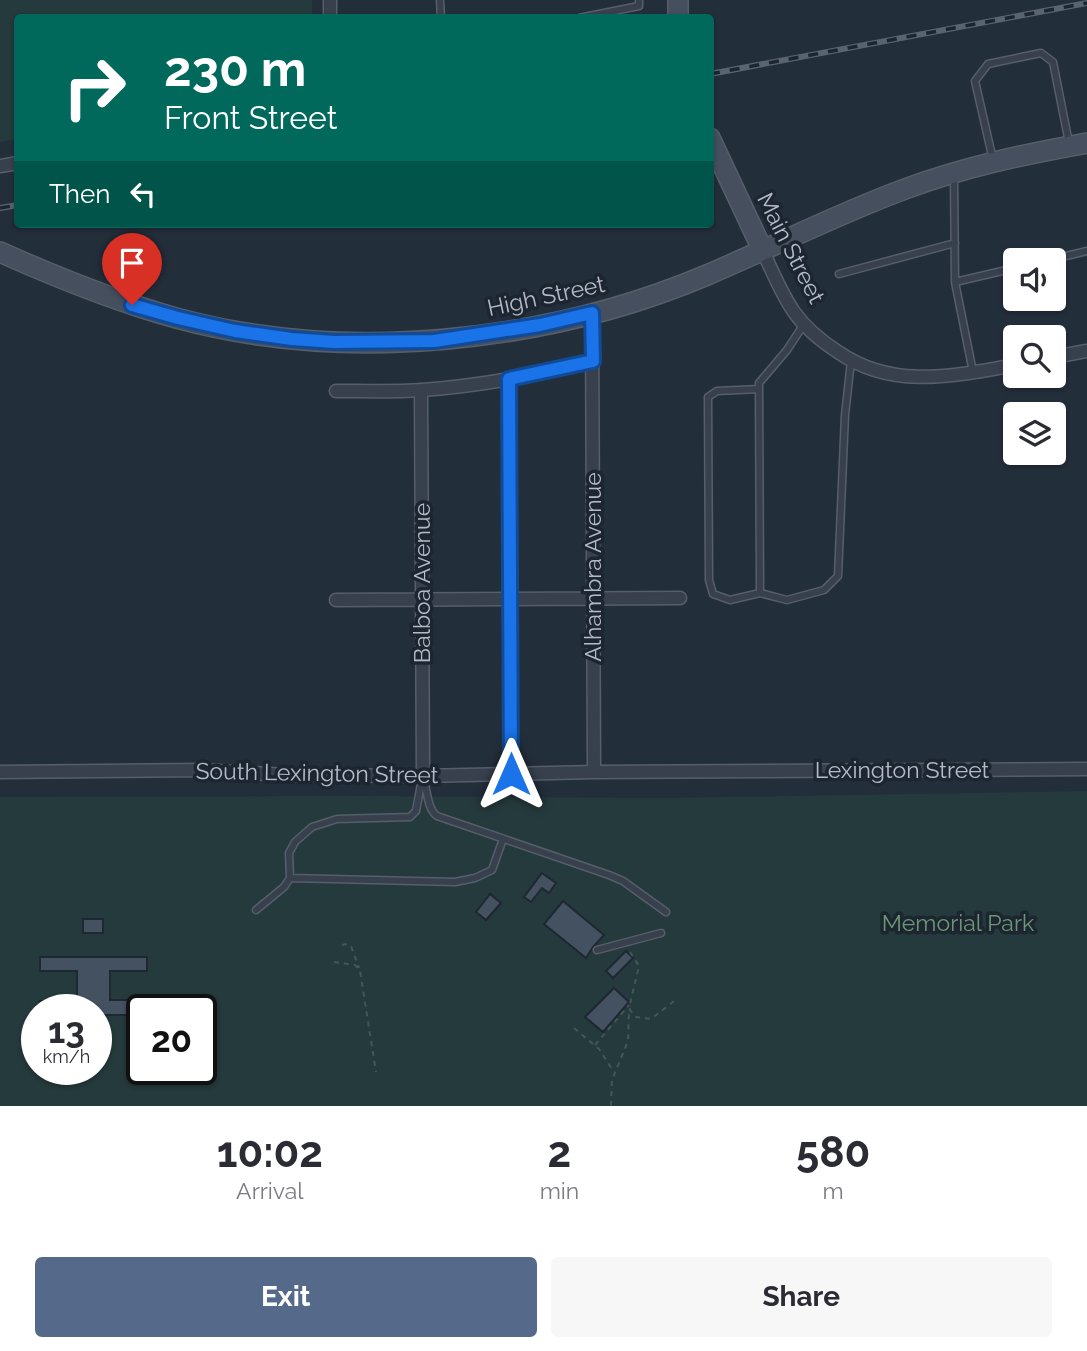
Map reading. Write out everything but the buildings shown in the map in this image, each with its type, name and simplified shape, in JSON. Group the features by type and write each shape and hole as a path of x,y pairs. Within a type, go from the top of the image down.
{"main road":[{"name":"High Street","path":"0,252 48,274 121,301 190,321 292,339 334,342 434,341 540,325 650,296 706,276 905,188 993,162 1078,144"},
{"name":"Main Street","path":"714,147 762,249"}],"street":[{"name":"Main Street","path":"762,249 786,300 804,324 823,343 851,361 879,373 902,378 933,378 1003,367"},
{"name":"Alhambra Avenue","path":"592,313 594,772"},
{"path":"1066,355 1087,351"},
{"path":"336,391 421,390 509,379 593,361"},
{"name":"Balboa Avenue","path":"421,390 423,776"},
{"path":"336,600 680,598"},
{"name":"Lexington Street","path":"717,772 1087,769"},
{"name":"South Lexington Street","path":"0,772 201,770 286,775 423,776 717,772"}],"lane":[{"path":"599,14 639,6 639,0"},
{"path":"993,162 975,81 988,64 1041,53 1053,62 1078,144"},
{"path":"954,173 955,282 974,373"},
{"path":"839,274 955,243"},
{"path":"1066,256 1087,251"},
{"path":"955,282 1003,271"},
{"path":"760,593 758,383 804,324"},
{"path":"758,389 716,391 708,397 709,580 713,594 730,600 760,593 787,600 824,590 838,576 845,415 851,361"},
{"path":"509,379 511,774"},
{"path":"423,776 432,813 609,875 623,881 666,912"},
{"path":"256,910 284,887 290,878 289,853 303,833 328,820 410,817 416,811 423,776"},
{"path":"290,878 455,882 475,878 492,870 503,839"},
{"path":"597,950 661,933"}],"path":[{"path":"611,1106 614,1073 628,1045 630,1004 639,966 636,958 622,943"},
{"path":"342,945 351,946 360,971 376,1073"},
{"path":"334,962 351,964 360,971"},
{"path":"630,1004 630,1010 636,1017 651,1019 678,998"},
{"path":"595,1045 630,1004"},
{"path":"629,1023 636,1017"},
{"path":"574,1028 603,1053 614,1073"}],"green space":[{"path":"0,0 312,0 312,14 14,14 14,140 0,142"},
{"name":"Memorial Park","path":"1087,791 1087,1106 0,1106 0,797 666,798"}],"railway":[{"path":"714,73 1087,3"},
{"path":"0,208 14,206"}],"route":[{"path":"132,305 235,331 334,342 434,341 540,325 592,313 593,361 509,379 511,774"}]}
